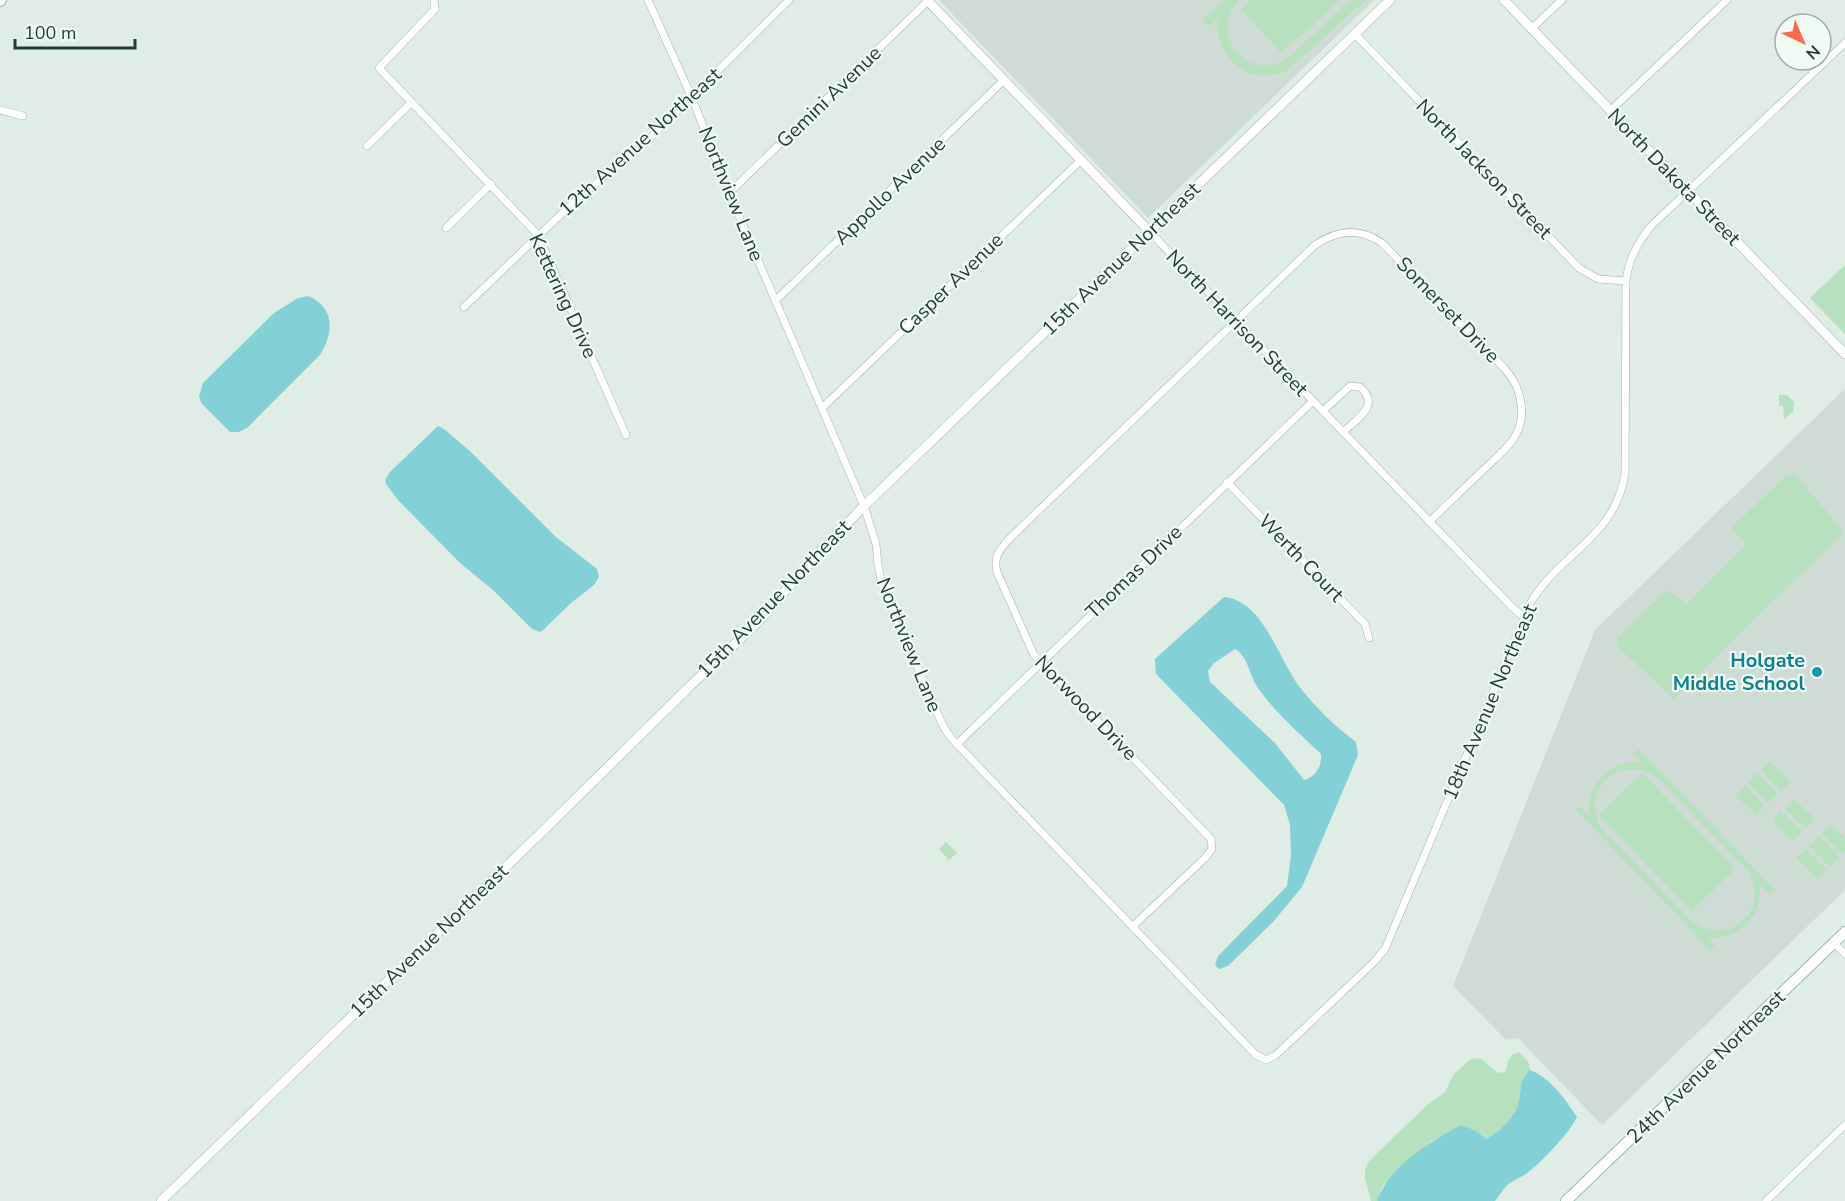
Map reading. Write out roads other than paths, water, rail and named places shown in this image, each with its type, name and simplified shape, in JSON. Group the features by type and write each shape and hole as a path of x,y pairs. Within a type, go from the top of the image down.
{"main road":[{"name":"24th Avenue Northeast","path":"1566,1201 1845,932"}],"street":[{"name":"Kettering Drive","path":"434,0 435,9 379,68 538,235 626,435"},
{"name":"Northview Lane","path":"648,0 692,98 729,193 864,506 876,544 882,585 943,726 957,744 1133,926 1257,1054 1266,1060"},
{"name":"12th Avenue Northeast","path":"464,307 578,198 642,146 789,0"},
{"name":"North Harrison Street","path":"928,0 1429,522 1524,617"},
{"name":"Gemini Avenue","path":"729,193 928,0"},
{"name":"15th Avenue Northeast","path":"161,1201 758,622 864,506 1390,0"},
{"name":"North Dakota Street","path":"1504,0 1845,354"},
{"path":"1531,29 1562,0"},
{"path":"1610,111 1727,0"},
{"name":"North Jackson Street","path":"1355,34 1579,268 1598,279 1626,281"},
{"name":"18th Avenue Northeast","path":"1266,1060 1276,1055 1385,949 1524,617 1536,594 1606,522 1621,494 1625,473 1626,281 1631,256 1637,244 1651,226 1687,191 1845,43"},
{"name":"Appollo Avenue","path":"775,301 1004,80"},
{"path":"367,146 412,102"},
{"path":"0,110 23,116"},
{"name":"Casper Avenue","path":"822,408 1081,160"},
{"path":"446,228 491,184"},
{"name":"Somerset Drive","path":"1235,321 1314,244 1327,236 1343,232 1359,232 1382,243 1505,369 1521,397 1522,414 1517,432 1505,449 1429,522"},
{"name":"Norwood Drive","path":"1133,926 1212,849 1211,838 1041,663 1030,649 994,564 997,553 1010,538 1235,321"},
{"path":"1323,411 1350,386 1360,387 1368,394 1369,402 1366,410 1343,432"},
{"name":"Thomas Drive","path":"957,744 1312,400"},
{"name":"Werth Court","path":"1227,482 1365,624 1369,638"},
{"path":"1834,943 1845,954"},
{"path":"1766,1201 1845,1125"}],"water":[{"path":"308,296 317,301 327,314 329,330 325,347 320,355 247,428 239,432 230,432 202,404 199,397 203,383 274,313 298,298"},
{"path":"438,426 470,451 556,537 597,569 599,577 594,585 540,632 532,629 494,591 459,562 398,500 386,484 385,480 390,472"},
{"path":"1224,597 1238,601 1250,609 1261,621 1294,678 1308,697 1356,742 1358,755 1302,887 1273,922 1228,966 1219,969 1215,965 1218,956 1287,886 1291,855 1290,825 1284,805 1156,674 1155,659","holes":["1235,649 1246,661 1256,685 1270,704 1321,754 1317,770 1308,779 1304,780 1275,743 1210,682 1208,671 1214,663"]},
{"path":"1530,1070 1551,1084 1577,1117 1533,1169 1508,1185 1495,1201 1377,1201 1391,1177 1412,1156 1461,1125 1476,1131 1487,1139 1497,1132 1515,1112 1522,1081"}],"place":[{"name":"Holgate Middle School","path":"1817,672"}]}
